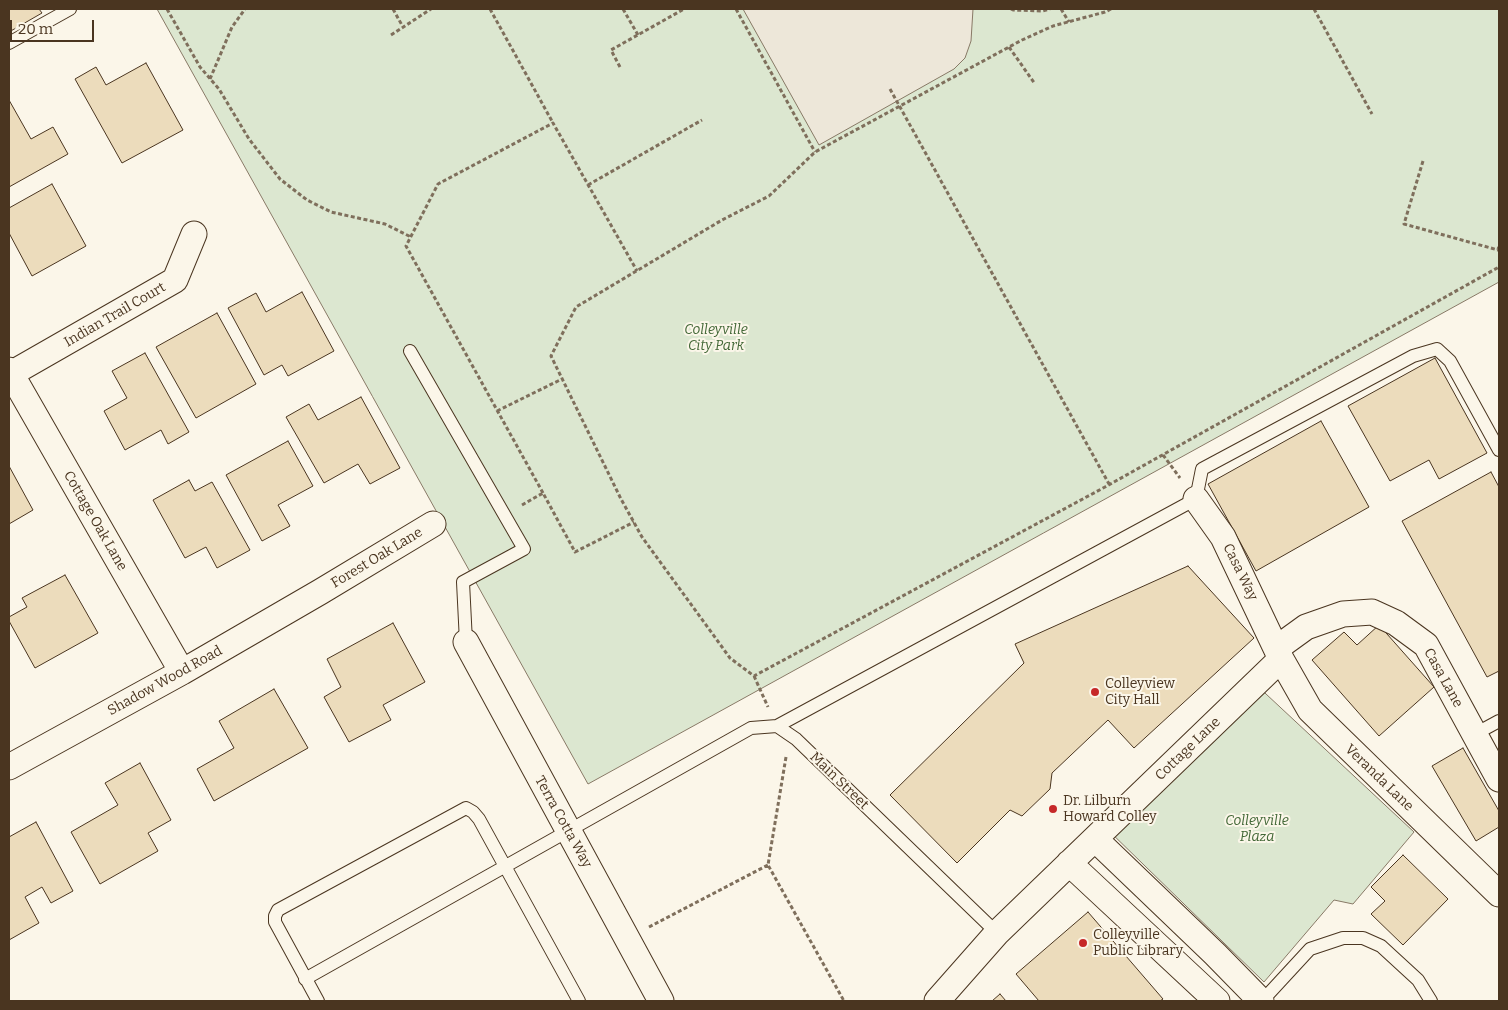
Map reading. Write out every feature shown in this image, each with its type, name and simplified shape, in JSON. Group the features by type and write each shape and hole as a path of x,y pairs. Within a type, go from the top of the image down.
{"street":[{"name":"Indian Trail Court","path":"9,373 175,280 194,234"},
{"name":"Cottage Oak Lane","path":"9,373 182,672"},
{"name":"Casa Way","path":"1196,499 1224,537 1279,654"},
{"name":"Forest Oak Lane","path":"320,592 433,524"},
{"name":"Shadow Wood Road","path":"9,767 182,672 320,592"},
{"name":"Casa Lane","path":"1279,654 1306,627 1343,614 1372,612 1396,623 1426,645 1499,779"},
{"name":"Terra Cotta Way","path":"466,642 661,1001"},
{"name":"Cottage Lane","path":"1095,839 1279,654"},
{"name":"Veranda Lane","path":"1279,654 1310,710 1499,894"},
{"path":"937,1001 997,933 1095,839 1216,954 1262,1001"},
{"path":"1069,863 1217,1001"}],"lane":[{"path":"9,43 70,9"},
{"path":"306,979 751,728 777,726 1196,499 1202,469 1413,356 1437,349 1450,361 1499,450"},
{"path":"410,351 524,549 463,582 466,642"},
{"path":"1474,734 1499,721"},
{"name":"Main Street","path":"777,726 796,739 997,933"},
{"path":"318,1001 275,922 278,910 466,808 474,812 479,819 579,1001"},
{"path":"1262,1001 1310,949 1343,938 1363,938 1381,946 1418,980 1431,1001"}],"path":[{"path":"167,9 200,67 219,90 249,139 280,179 307,200 331,212 385,224 411,237"},
{"path":"210,79 232,27 244,9"},
{"path":"393,9 403,27"},
{"path":"391,35 431,9"},
{"path":"488,9 637,271"},
{"path":"623,9 638,35"},
{"path":"620,67 611,50 684,9"},
{"path":"736,9 815,152"},
{"path":"1011,9 1042,12 1050,9"},
{"path":"1061,9 1069,22"},
{"path":"844,1001 768,865 786,758 777,726 754,676 730,658 642,538 551,356 576,307 722,220 770,196 815,152 1053,26 1111,9"},
{"path":"1314,9 1372,114"},
{"path":"1009,48 1035,84"},
{"path":"890,89 1109,484"},
{"path":"588,185 702,120"},
{"path":"553,124 438,184 406,246 576,552 634,522"},
{"path":"1423,160 1404,224 1498,250 1499,245"},
{"path":"754,676 1109,484 1499,267"},
{"path":"497,411 562,379"},
{"path":"505,515 543,493"},
{"path":"627,939 768,865"}],"green space":[{"name":"Colleyville City Park","path":"157,9 1499,9 1499,282 588,784"},
{"name":"Colleyville Plaza","path":"1251,680 1414,832 1353,904 1334,900 1264,982 1105,827"}],"shaded area":[{"path":"743,9 973,9 971,41 965,58 954,69 819,145"}],"building":[{"path":"9,9 39,9 42,13 9,32"},
{"path":"146,63 183,130 122,163 75,79 96,67 106,85"},
{"path":"9,100 31,139 53,127 68,154 9,187"},
{"path":"52,184 86,246 32,276 9,233 9,208"},
{"path":"302,292 334,351 288,376 282,365 264,375 228,308 256,293 266,312"},
{"path":"217,313 256,384 196,418 156,347"},
{"path":"145,353 189,432 168,444 161,430 125,450 104,411 127,398 112,371"},
{"path":"1435,358 1487,453 1439,479 1429,460 1390,481 1348,406"},
{"path":"361,397 400,468 370,484 358,464 324,483 286,417 309,404 318,420"},
{"path":"1321,421 1369,507 1256,571 1208,484"},
{"path":"288,441 313,486 278,505 290,526 262,541 226,475"},
{"path":"9,466 33,510 9,524"},
{"path":"1491,472 1499,487 1499,671 1487,677 1402,521"},
{"path":"189,480 195,491 212,482 250,550 217,568 206,547 185,558 153,500"},
{"name":"Colleyview City Hall","path":"1188,566 1254,638 1134,748 1108,720 1052,773 1050,789 1022,816 1010,810 957,863 890,795 1024,663 1015,644"},
{"path":"65,575 98,633 35,668 9,621 9,617 27,607 22,598"},
{"path":"393,623 425,682 383,705 391,720 349,742 324,697 341,687 327,659"},
{"path":"1379,625 1434,687 1379,736 1312,660 1344,632 1357,645"},
{"path":"274,689 308,748 214,801 197,769 234,748 219,721"},
{"path":"1463,748 1499,811 1499,827 1476,841 1432,766"},
{"path":"140,763 171,820 148,833 158,851 100,884 71,832 118,805 105,783"},
{"path":"36,822 73,891 51,903 42,887 25,897 39,923 9,940 9,837"},
{"path":"1403,855 1448,899 1403,945 1371,914 1385,901 1371,887"},
{"name":"Colleyville Public Library","path":"1088,912 1163,999 1160,1001 1039,1001 1016,974"},
{"path":"1000,994 1006,1001 992,1001"}],"place":[{"name":"Colleyview City Hall","path":"1095,692"},
{"name":"Dr. Lilburn Howard Colley","path":"1053,809"},
{"name":"Colleyville Public Library","path":"1083,943"}]}
